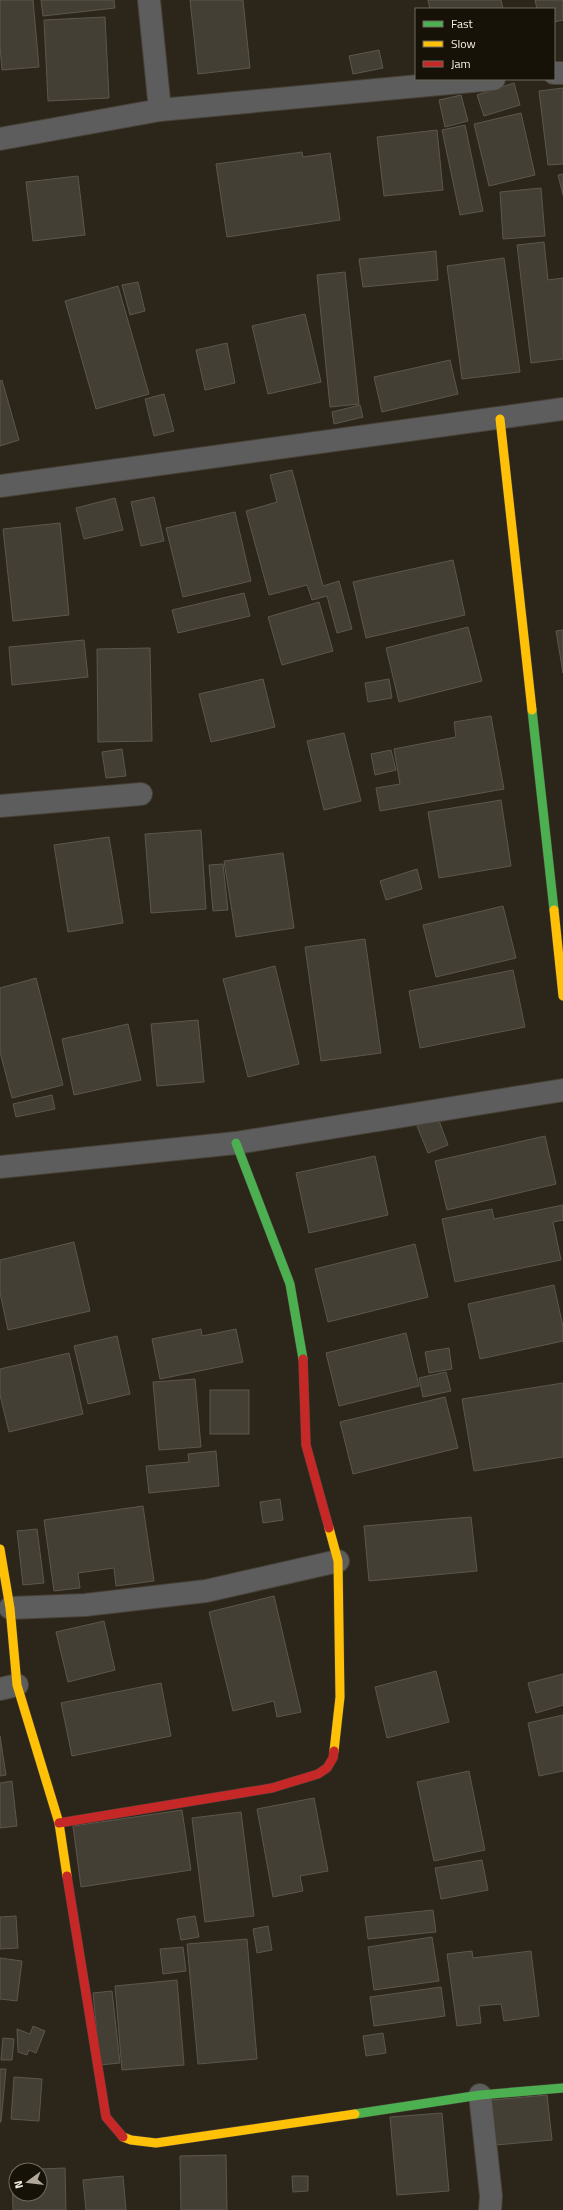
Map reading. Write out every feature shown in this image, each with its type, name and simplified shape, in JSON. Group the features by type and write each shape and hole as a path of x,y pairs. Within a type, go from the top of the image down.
{"street":[{"path":"149,0 160,110"},
{"path":"0,139 160,110 483,80"},
{"path":"0,486 500,419 563,409"},
{"path":"500,419 563,996"},
{"path":"0,806 141,794"},
{"path":"0,1167 236,1143 563,1090"},
{"path":"59,1823 272,1788 318,1774 327,1768 333,1758 340,1697 338,1561 330,1524 316,1486 306,1445 305,1370 290,1284 236,1143"},
{"path":"0,1549 10,1608 9,1687 59,1823 106,2116 118,2135 134,2141 156,2143 480,2095 563,2088"},
{"path":"10,1608 85,1605 206,1591 338,1561"},
{"path":"480,2095 491,2196 490,2210"}],"building":[{"path":"0,0 33,0 39,67 2,70 0,47"},
{"path":"41,0 114,0 115,8 43,16"},
{"path":"190,0 243,0 250,68 198,74"},
{"path":"428,0 501,0 503,8 430,8"},
{"path":"535,0 563,0 563,20 555,22 555,8 537,8"},
{"path":"105,17 109,98 48,101 44,20"},
{"path":"379,50 383,68 353,74 349,56"},
{"path":"514,83 520,105 484,116 477,95"},
{"path":"563,88 563,164 548,165 539,91"},
{"path":"461,95 468,121 445,127 439,100"},
{"path":"521,113 535,175 489,186 474,124"},
{"path":"465,125 483,211 460,215 442,130"},
{"path":"437,130 443,190 384,196 377,137"},
{"path":"302,152 303,157 330,153 340,220 227,237 216,164"},
{"path":"563,174 563,195 558,175"},
{"path":"78,176 85,235 33,241 26,182"},
{"path":"541,188 545,236 503,239 500,192"},
{"path":"544,242 548,280 563,278 563,359 531,363 517,245"},
{"path":"436,251 438,280 363,287 359,259"},
{"path":"504,258 520,372 462,379 447,266"},
{"path":"345,272 359,404 330,407 317,275"},
{"path":"138,282 145,311 130,315 122,285"},
{"path":"118,286 149,394 96,409 65,301"},
{"path":"305,314 321,382 268,394 252,326"},
{"path":"227,343 235,383 205,390 196,350"},
{"path":"450,360 458,394 382,412 374,377"},
{"path":"2,380 19,440 0,446 0,381"},
{"path":"164,394 174,431 154,436 145,399"},
{"path":"360,405 363,417 334,424 332,412"},
{"path":"292,470 323,586 339,581 352,629 337,633 327,596 312,600 307,585 269,595 246,511 277,502 270,475"},
{"path":"154,497 164,541 141,546 131,502"},
{"path":"115,498 123,530 84,539 76,508"},
{"path":"235,512 251,581 183,597 166,528"},
{"path":"60,523 69,615 13,621 3,529"},
{"path":"453,560 465,615 366,638 353,582"},
{"path":"244,593 250,616 178,633 172,610"},
{"path":"319,602 333,651 282,665 268,617"},
{"path":"468,627 482,681 399,702 386,648"},
{"path":"563,630 563,673 556,631"},
{"path":"84,640 88,677 12,685 9,647"},
{"path":"150,648 152,741 98,742 97,649"},
{"path":"263,679 275,727 211,742 199,694"},
{"path":"389,679 392,698 368,702 365,683"},
{"path":"491,716 504,789 380,811 376,788 400,784 394,749 456,737 454,722"},
{"path":"344,733 361,801 324,810 307,741"},
{"path":"122,749 126,776 106,778 102,752"},
{"path":"391,750 396,770 375,775 371,754"},
{"path":"501,800 511,866 439,878 428,812"},
{"path":"201,830 206,909 151,913 145,834"},
{"path":"109,837 123,923 68,932 54,845"},
{"path":"283,853 294,928 236,937 224,861"},
{"path":"223,864 228,910 213,911 209,865"},
{"path":"417,869 422,889 386,900 380,881"},
{"path":"503,906 516,958 436,977 423,925"},
{"path":"365,939 381,1053 321,1061 305,947"},
{"path":"275,966 299,1064 248,1077 223,979"},
{"path":"513,970 525,1027 420,1048 409,991"},
{"path":"36,978 63,1085 12,1098 0,1052 0,988"},
{"path":"198,1020 204,1082 157,1086 151,1024"},
{"path":"128,1024 141,1080 74,1095 62,1039"},
{"path":"52,1095 55,1109 16,1117 13,1104"},
{"path":"438,1118 448,1145 428,1153 417,1126"},
{"path":"545,1136 556,1184 447,1210 435,1161"},
{"path":"375,1156 388,1215 309,1233 296,1173"},
{"path":"563,1205 563,1220 553,1222 561,1260 455,1282 442,1219 492,1209 494,1219"},
{"path":"74,1242 90,1311 8,1330 0,1293 0,1260"},
{"path":"415,1244 428,1297 328,1322 315,1269"},
{"path":"554,1285 563,1327 563,1341 480,1359 468,1304"},
{"path":"201,1329 202,1336 236,1329 243,1362 160,1379 152,1339"},
{"path":"406,1333 419,1386 339,1406 326,1353"},
{"path":"117,1336 130,1394 88,1404 74,1346"},
{"path":"449,1348 452,1369 429,1373 425,1352"},
{"path":"69,1353 83,1414 9,1432 0,1395 0,1369"},
{"path":"446,1372 451,1391 423,1397 419,1378"},
{"path":"195,1379 201,1447 159,1450 153,1382"},
{"path":"563,1383 563,1457 474,1471 462,1399"},
{"path":"210,1390 249,1390 249,1434 210,1434"},
{"path":"445,1397 458,1448 353,1474 340,1422"},
{"path":"216,1451 219,1486 149,1493 146,1466 189,1462 188,1454"},
{"path":"280,1499 283,1520 263,1523 260,1502"},
{"path":"143,1506 154,1581 116,1586 114,1568 78,1573 80,1588 54,1591 44,1520"},
{"path":"471,1517 477,1571 369,1581 364,1526"},
{"path":"37,1529 44,1583 23,1585 17,1531"},
{"path":"274,1596 301,1712 277,1717 274,1701 233,1711 209,1612"},
{"path":"104,1621 115,1670 68,1682 56,1632"},
{"path":"436,1671 449,1722 387,1738 375,1687"},
{"path":"563,1674 563,1705 536,1713 528,1683"},
{"path":"161,1683 171,1736 72,1756 61,1703"},
{"path":"563,1715 563,1771 539,1776 528,1723"},
{"path":"0,1736 6,1775 0,1776"},
{"path":"469,1771 485,1850 434,1861 417,1782"},
{"path":"12,1781 17,1826 0,1828 0,1783"},
{"path":"314,1798 328,1871 300,1876 303,1891 273,1897 257,1809"},
{"path":"182,1810 191,1870 81,1887 73,1826"},
{"path":"241,1812 254,1916 205,1922 192,1818"},
{"path":"482,1860 488,1890 441,1899 435,1868"},
{"path":"433,1910 436,1932 368,1939 365,1917"},
{"path":"16,1916 18,1948 0,1949 0,1917"},
{"path":"195,1916 199,1937 181,1940 177,1919"},
{"path":"268,1926 272,1950 257,1953 253,1929"},
{"path":"432,1937 439,1981 374,1990 368,1947"},
{"path":"247,1939 257,2059 198,2064 187,1944"},
{"path":"183,1947 186,1971 163,1974 160,1949"},
{"path":"472,1951 473,1958 531,1951 539,2016 504,2021 501,2004 479,2006 481,2023 457,2026 447,1954"},
{"path":"0,1958 22,1961 17,2001 0,1999"},
{"path":"177,1980 184,2065 122,2070 115,1986"},
{"path":"441,1987 445,2016 374,2026 370,1997"},
{"path":"112,1991 120,2063 100,2065 93,1993"},
{"path":"33,2026 45,2031 36,2053 29,2050 27,2055 18,2052 17,2029 30,2034"},
{"path":"383,2033 386,2053 366,2056 363,2036"},
{"path":"3,2038 14,2039 12,2060 1,2060"},
{"path":"0,2069 6,2069 1,2122 0,2122"},
{"path":"14,2077 42,2079 39,2121 11,2119"},
{"path":"547,2095 552,2140 496,2145 492,2100"},
{"path":"442,2113 449,2191 397,2195 390,2117"},
{"path":"226,2155 227,2210 181,2210 180,2156"},
{"path":"65,2168 66,2210 13,2210 13,2202 48,2202 48,2169"},
{"path":"123,2176 126,2210 86,2210 83,2180"},
{"path":"292,2176 308,2176 308,2191 293,2192"}],"traffic: fast":[{"path":"532,710 554,910"},
{"path":"236,1143 290,1284 303,1359"},
{"path":"355,2114 480,2095 563,2088"}],"traffic: slow":[{"path":"500,419 532,710"},
{"path":"554,910 563,996"},
{"path":"329,1528 338,1561 340,1697 334,1751"},
{"path":"0,1549 10,1608 17,1685 59,1823 67,1876"},
{"path":"123,2137 131,2140 156,2143 355,2114"}],"traffic: jam":[{"path":"303,1359 306,1445 329,1528"},
{"path":"59,1823 272,1788 318,1774 327,1768 333,1758 334,1751"},
{"path":"67,1876 106,2117 123,2137"}]}
